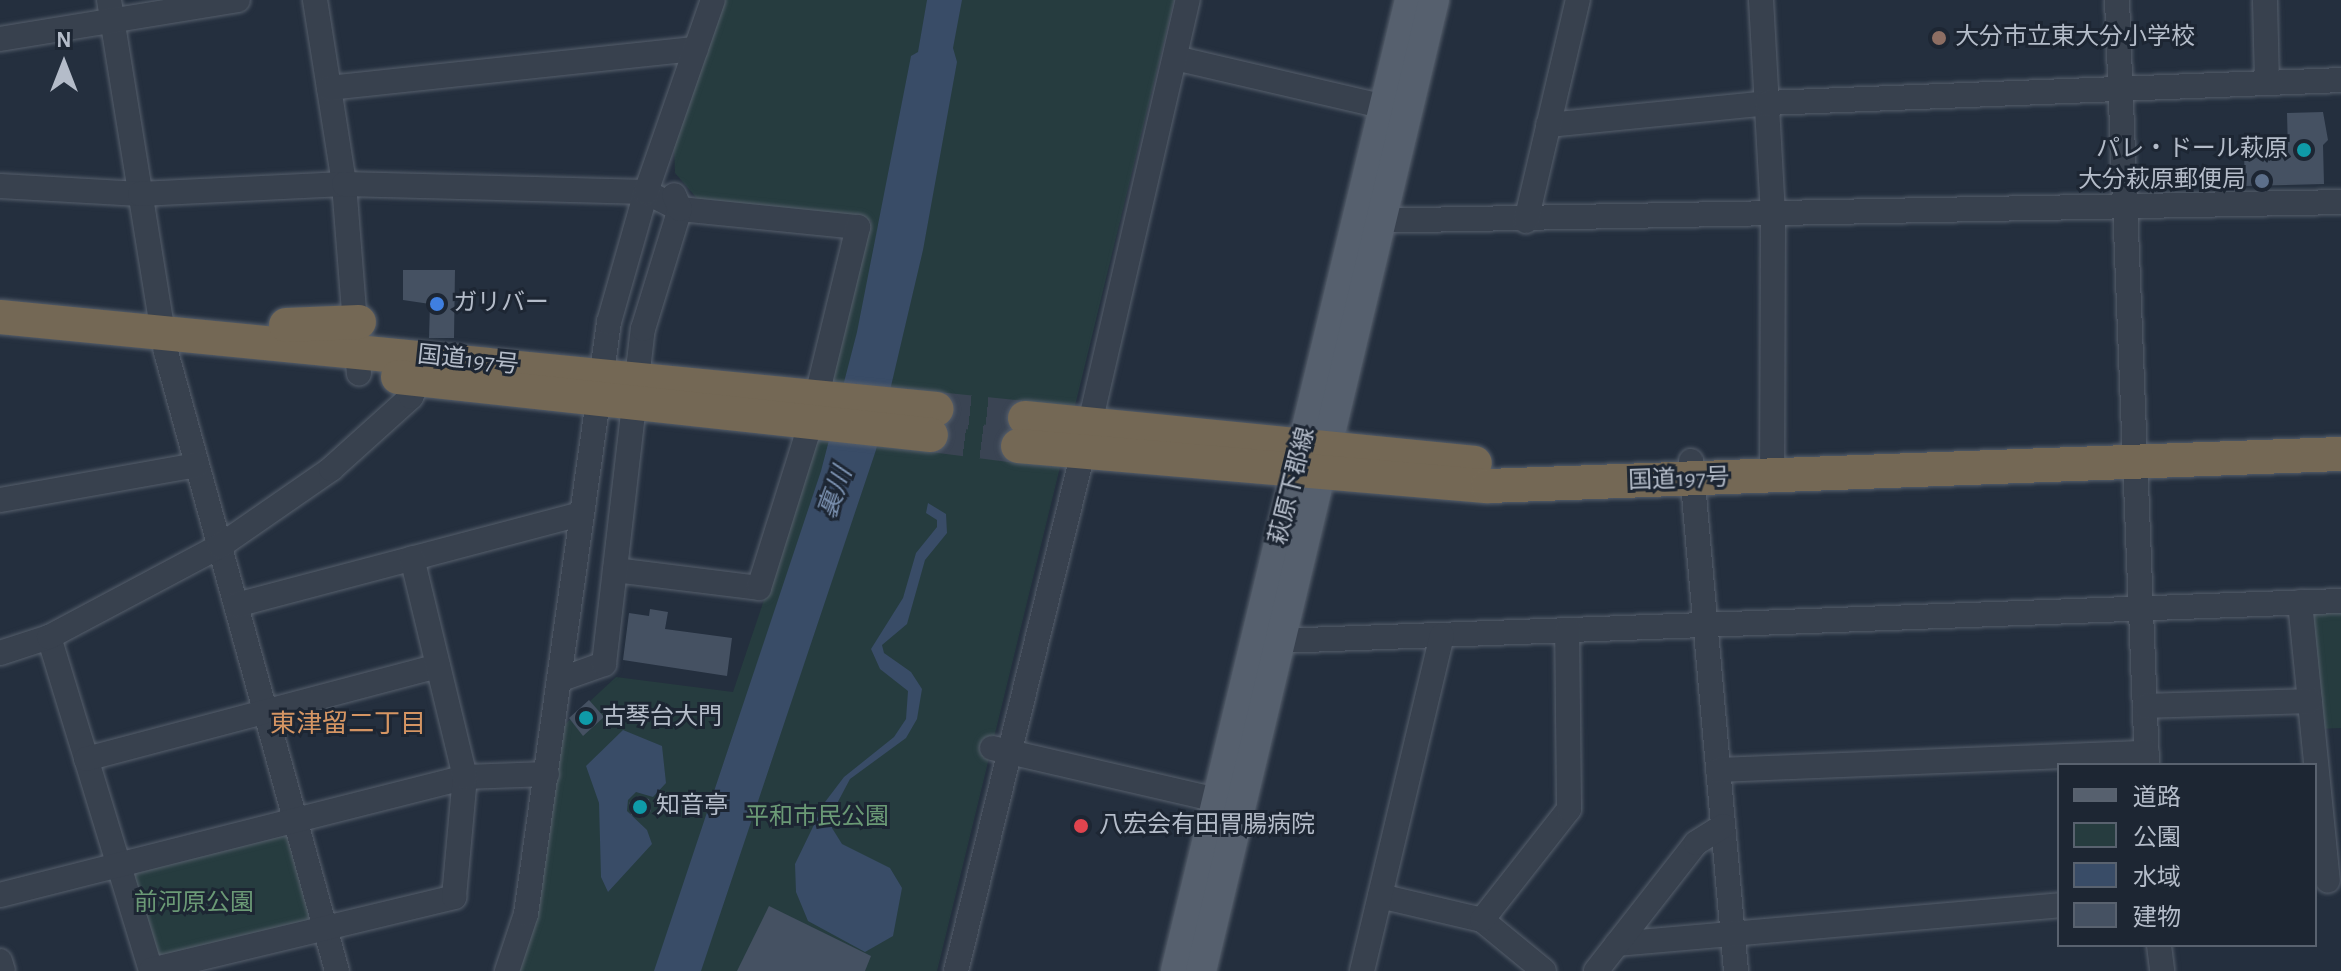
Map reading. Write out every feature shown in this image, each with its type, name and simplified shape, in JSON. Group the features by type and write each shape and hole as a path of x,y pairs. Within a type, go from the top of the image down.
{"highway":[{"name":"国道197号","path":"0,317 164,341"},
{"name":"国道197号","path":"0,338 359,348 600,387"},
{"path":"164,341 359,348"},
{"name":"国道197号","path":"359,348 419,380 600,387 934,422"},
{"name":"国道197号","path":"1022,432 1311,459 1691,471 2135,453 2341,436"},
{"name":"国道197号","path":"1691,471 1772,458 2135,453 2341,454"}],"main road":[{"name":"萩原下郡線","path":"1201,971 1229,803 1395,110 1410,0"},
{"name":"萩原下郡線","path":"1395,110 1434,0"},
{"name":"萩原下郡線","path":"1176,971 1279,641 1311,459"}],"street":[{"path":"0,39 111,10 238,0"},
{"path":"315,0 344,184 359,348"},
{"path":"507,971 526,914 609,322 646,192 713,0"},
{"path":"956,971 1000,750 1086,437 1188,0"},
{"path":"1526,221 1578,0"},
{"path":"1761,0 1773,215 1772,458"},
{"path":"1718,770 2147,759 2117,0"},
{"path":"2265,1 2267,83"},
{"path":"111,10 164,341 337,971"},
{"path":"329,88 696,49"},
{"path":"1175,58 1395,110"},
{"path":"1548,125 1767,103 2341,80"},
{"path":"559,680 604,664 643,329 680,209 658,161"},
{"path":"0,186 140,194 344,184 646,192 680,209 858,227 823,410 759,588 615,570"},
{"path":"1368,222 2341,202"},
{"path":"0,653 49,637 220,546 331,469 411,397 419,380"},
{"path":"0,500 197,465"},
{"path":"1691,471 1736,971"},
{"path":"236,605 580,514"},
{"path":"49,637 151,971 454,897 465,777 412,558"},
{"path":"1279,641 2341,601"},
{"path":"2300,602 2315,763"},
{"path":"1482,920 1569,809 1567,630"},
{"path":"1362,971 1442,635"},
{"path":"86,759 438,666"},
{"path":"2145,706 2310,701"},
{"path":"1000,750 1229,803"},
{"path":"0,895 465,777 547,774"},
{"path":"2317,795 2328,881"},
{"path":"1596,971 1696,843 1723,826"},
{"path":"1380,896 1482,920 1544,971"},
{"path":"1617,944 2057,905"},
{"path":"2159,947 2162,971"},
{"path":"0,961 3,971"}],"green space":[{"name":"平和市民公園","path":"725,0 1174,0 937,971 515,971 560,729 616,677 733,692 812,457 871,221 701,203 675,173 674,147"},
{"path":"2341,611 2341,728 2318,729 2310,613"},
{"name":"前河原公園","path":"280,831 288,837 311,919 307,927 156,959 131,878 135,868"}],"water":[{"name":"裏川","path":"927,0 962,0 953,48 957,62 923,250 876,450 701,971 654,971 821,471 857,332 911,56 918,52"},
{"path":"928,503 946,514 947,533 925,560 907,624 882,645 884,653 911,672 922,689 917,719 906,738 850,779 832,813 832,828 842,844 890,868 902,888 893,936 865,952 808,921 796,892 795,864 825,802 844,777 894,737 906,719 908,691 880,669 871,649 903,598 916,553 937,527 937,520 926,513"},
{"path":"623,730 662,746 666,783 653,797 636,792 628,800 627,811 647,830 652,844 608,892 601,877 599,803 586,766"}],"building":[{"name":"パレ・ドール萩原","path":"2323,112 2328,140 2323,145 2324,184 2245,186 2244,153 2288,152 2287,113"},
{"name":"ガリバー","path":"403,270 455,270 454,338 429,338 430,304 403,300"},
{"path":"650,609 668,612 665,629 732,638 727,676 623,660 629,613 649,616"},
{"name":"古琴台大門","path":"589,700 604,717 583,736 569,718"},
{"name":"知音亭","path":"638,796 649,799 651,811 642,818 631,815 629,803"},
{"path":"769,906 871,956 865,971 737,971"}],"tunnel":[{"path":"936,409 1025,418"},
{"path":"931,435 1018,446"}],"place":[{"name":"大分市立東大分小学校","path":"1939,38"},
{"name":"パレ・ドール萩原","path":"2304,150"},
{"name":"大分萩原郵便局","path":"2262,181"},
{"name":"ガリバー","path":"437,304"},
{"name":"古琴台大門","path":"586,718"},
{"name":"知音亭","path":"640,807"},
{"name":"八宏会有田胃腸病院","path":"1081,826"}],"district":[{"name":"東津留二丁目","path":"348,725"}]}
